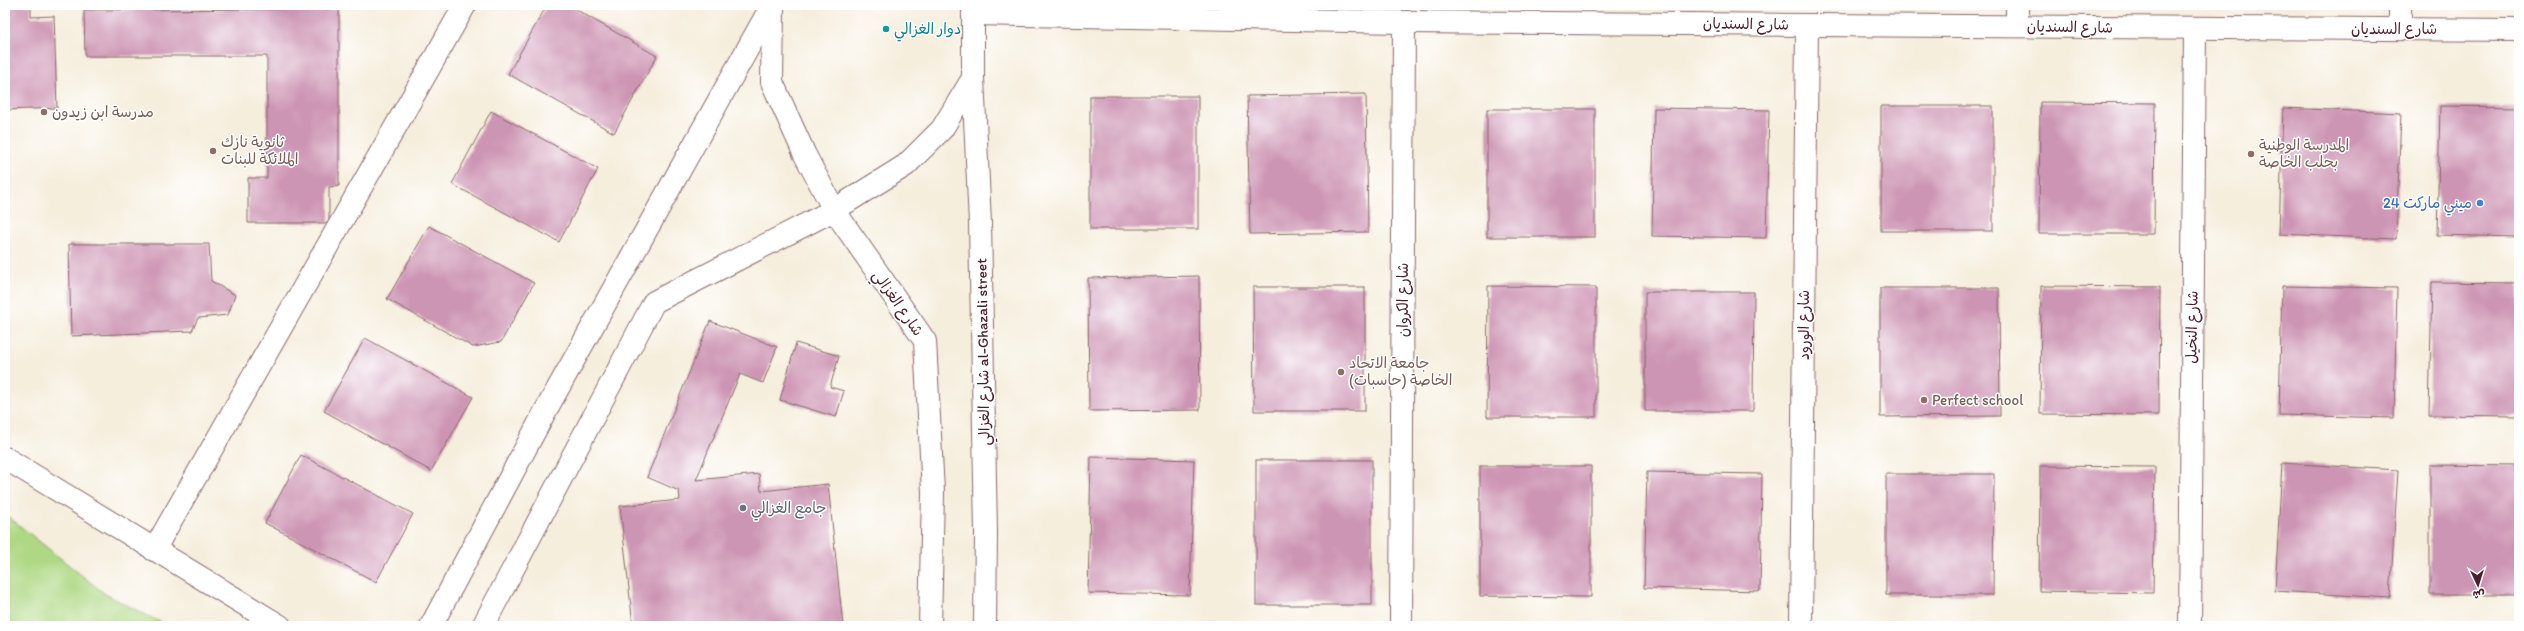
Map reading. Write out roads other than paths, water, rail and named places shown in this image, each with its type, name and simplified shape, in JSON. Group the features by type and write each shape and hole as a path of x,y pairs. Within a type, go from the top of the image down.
{"street":[{"path":"154,550 465,5"},
{"path":"431,626 547,408 772,5"},
{"name":"شارع الغزالي","path":"772,5 772,82 805,155 834,210 925,341 933,492 930,626"},
{"path":"2400,5 2400,29"},
{"path":"483,626 654,302 834,210 906,165 942,129 973,78 974,10"},
{"name":"شارع السنديان","path":"974,10 1404,22 1604,14 1807,25 2017,16 2195,28 2519,30"},
{"name":"شارع الكروان","path":"1400,626 1404,22"},
{"name":"شارع الورود","path":"1802,626 1807,25"},
{"name":"شارع النخيل","path":"2190,626 2195,28"},
{"name":"شارع الغزالي al-Ghazali street","path":"973,78 980,231 986,532 985,626"},
{"path":"5,458 280,626"}],"place":[{"name":"دوار الغزالي","path":"886,29"},
{"name":"مدرسة ابن زيدون","path":"44,112"},
{"name":"ثانوية نازك الملائكة للبنات","path":"213,151"},
{"name":"المدرسة الوطنية بحلب الخاصة","path":"2251,154"},
{"name":"ميني ماركت 24","path":"2480,203"},
{"name":"جامعة الاتحاد الخاصة (حاسبات)","path":"1341,372"},
{"name":"Perfect school","path":"1924,400"},
{"name":"جامع الغزالي","path":"743,508"}]}
